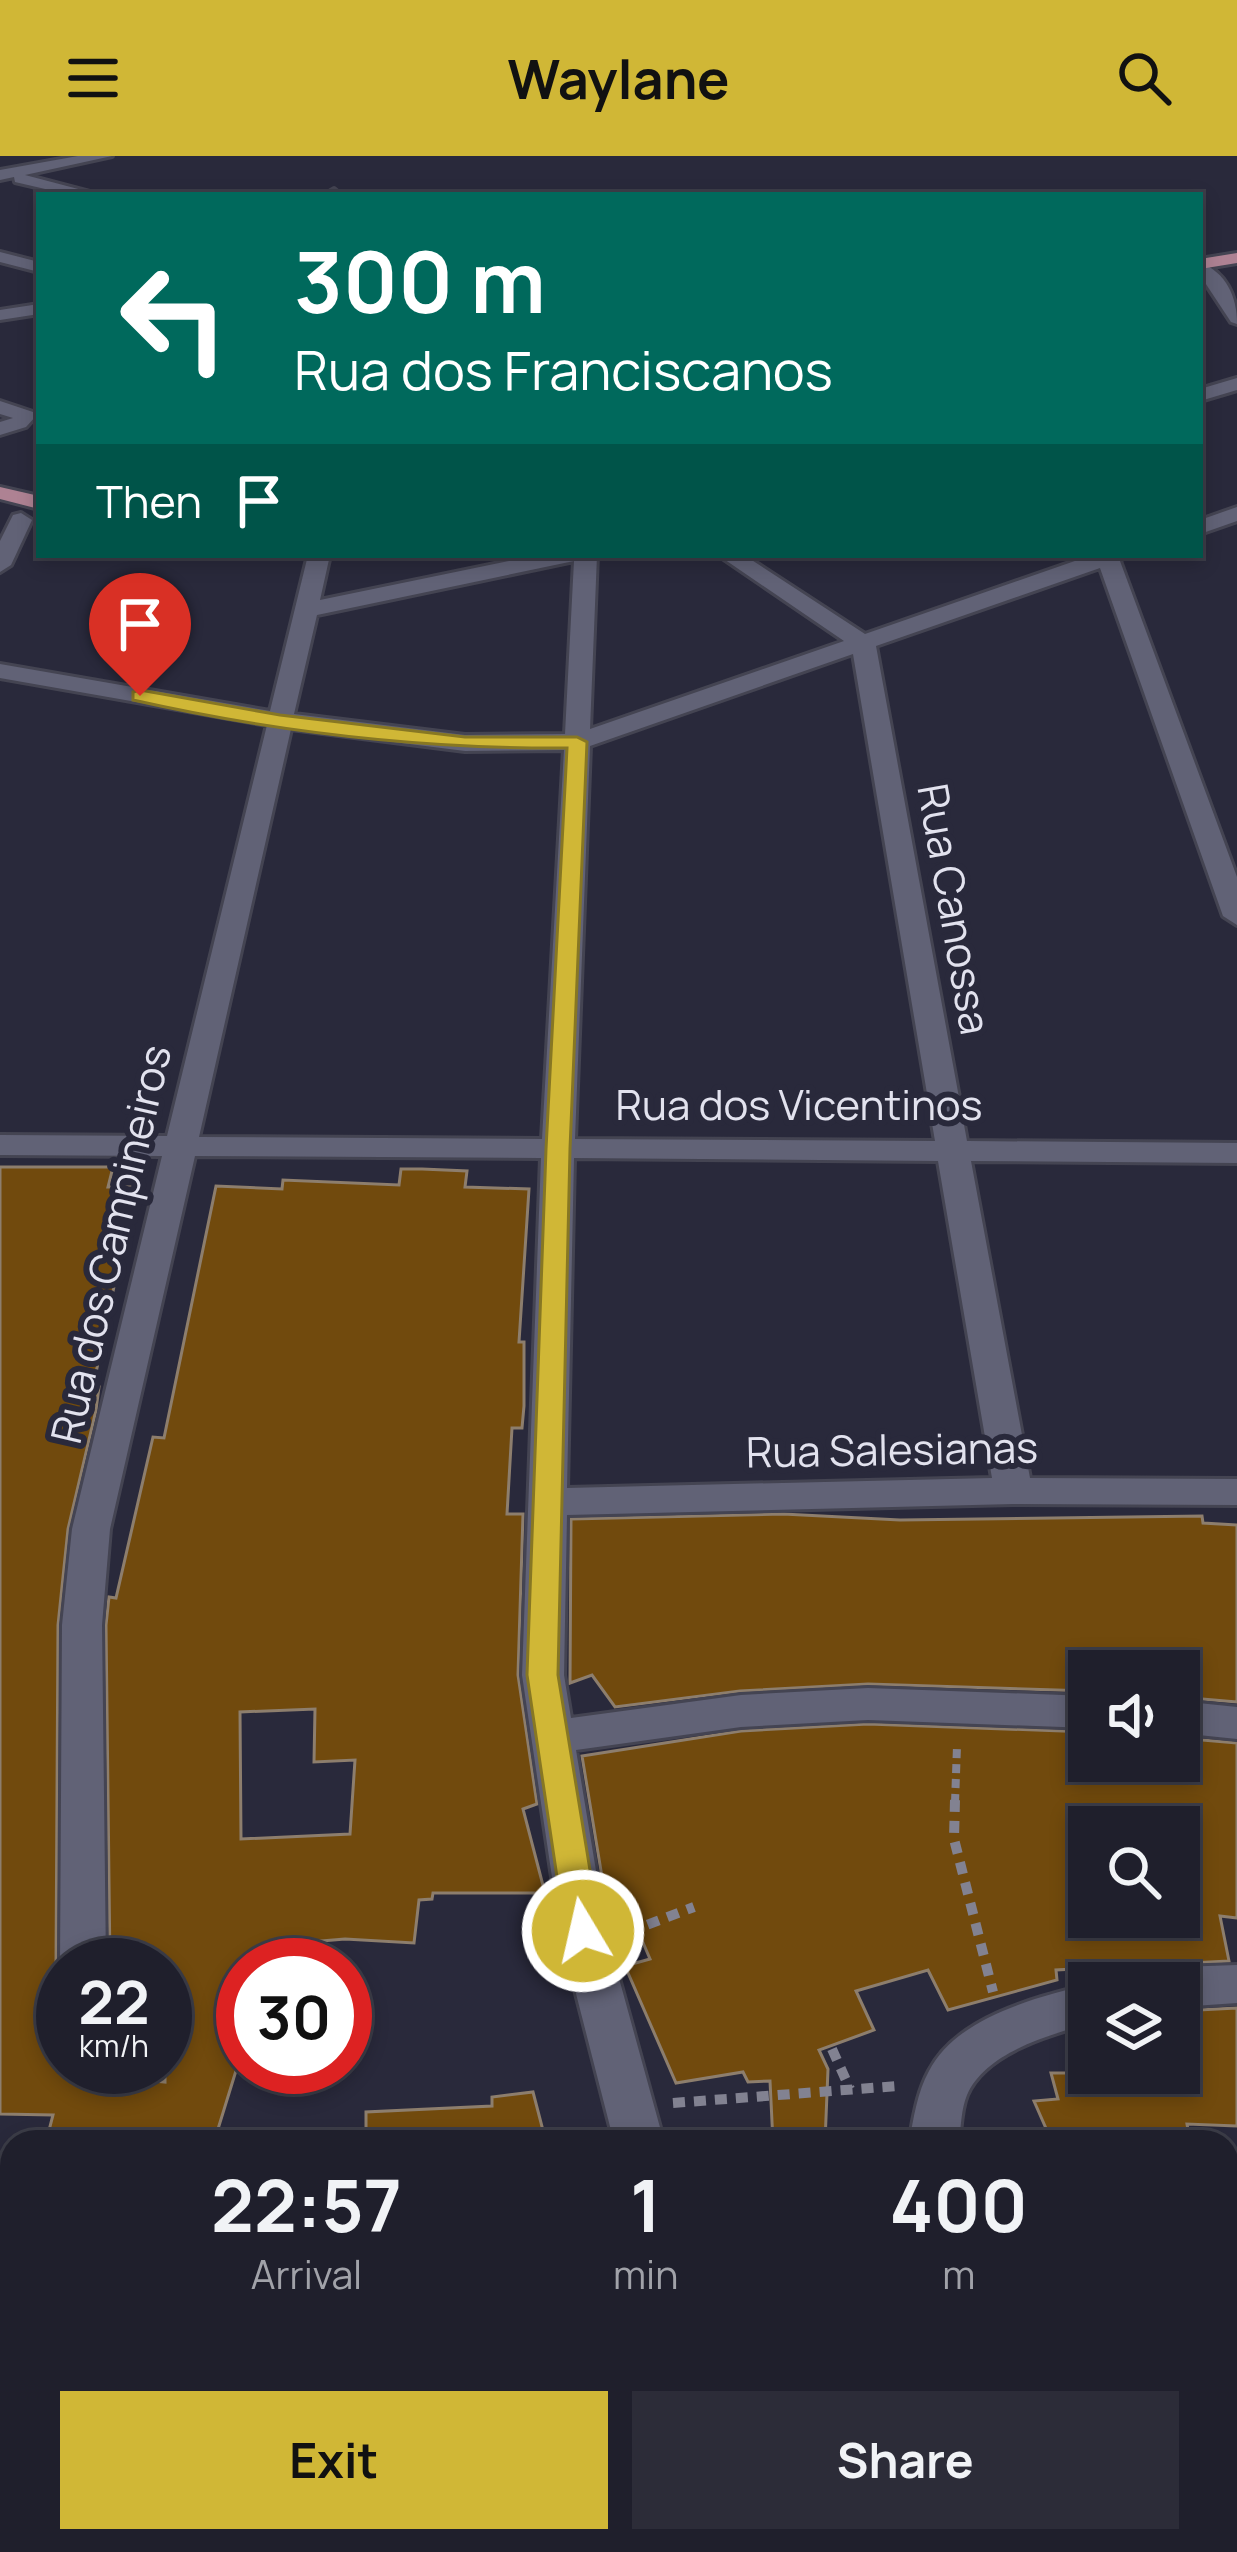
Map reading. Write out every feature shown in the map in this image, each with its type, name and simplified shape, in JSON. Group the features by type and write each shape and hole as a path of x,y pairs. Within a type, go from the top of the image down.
{"main road":[{"path":"1203,272 1237,258"},
{"path":"1203,272 1237,273"},
{"path":"1,494 36,502"},
{"path":"1,494 20,519"}],"street":[{"path":"0,175 104,156"},
{"path":"0,175 80,192"},
{"path":"0,257 36,266"},
{"path":"1203,272 1237,318"},
{"path":"0,315 36,309"},
{"path":"1203,394 1237,384"},
{"path":"10,421 36,402"},
{"path":"1203,525 1237,514"},
{"path":"0,565 20,519"},
{"name":"Rua dos Campineiros","path":"83,1938 82,1625 91,1529 319,558"},
{"path":"310,609 556,558"},
{"path":"586,558 558,1149 543,1675 583,1931 633,2124"},
{"path":"734,558 863,643"},
{"path":"0,671 280,720 465,743 577,742 1103,559 1237,916"},
{"name":"Rua Canossa","path":"863,643 1013,1491"},
{"name":"Rua dos Vicentinos","path":"0,1145 1237,1153"},
{"name":"Rua Salesianas","path":"548,1502 1013,1491 1237,1492"},
{"path":"553,1737 741,1711 868,1704 1068,1711"},
{"path":"1200,1719 1237,1723"},
{"path":"1200,1986 1237,1984"},
{"path":"937,2130 947,2082 972,2054 1050,2013 1068,2009"}],"path":[{"path":"957,1724 954,1839 993,1992"},
{"path":"620,1934 694,1907"},
{"path":"832,2050 850,2090"},
{"path":"633,2124 850,2090 947,2082"}],"building":[{"path":"0,1167 113,1167 108,1187 140,1187 116,1277 93,1387 99,1387 96,1410 68,1529 58,1625 56,1938 36,1938 36,2094 192,2094 192,1938 110,1938 106,1625 109,1597 116,1598 153,1437 164,1438 216,1186 282,1189 283,1180 399,1185 401,1169 422,1169 467,1171 465,1187 529,1189 519,1342 524,1342 524,1406 522,1428 512,1428 507,1514 523,1514 518,1675 537,1804 523,1809 545,1893 433,1893 432,1899 419,1900 414,1943 372,1938 216,1938 216,2094 229,2094 218,2130 49,2130 53,2115 0,2114","holes":["315,1709 314,1762 355,1760 350,1834 241,1839 240,1712"]},
{"path":"783,1514 900,1520 1202,1516 1203,1523 1237,1525 1237,1702 1200,1699 1200,1650 1068,1650 1068,1690 868,1684 740,1691 615,1707 592,1675 570,1683 571,1519"},
{"path":"868,1724 1068,1731 1068,1782 1200,1782 1200,1740 1237,1743 1237,1918 1220,1916 1229,1961 1068,1962 1068,1969 1056,1970 1057,1980 948,2010 928,1970 856,1991 874,2030 819,2050 828,2069 825,2130 772,2130 770,2081 748,2082 743,2072 676,2083 625,1966 650,1959 618,1884 604,1889 582,1756 741,1731"},
{"path":"1237,2008 1237,2126 1047,2130 1034,2101 1058,2099 1051,2073 1068,2073 1068,2094 1200,2094 1200,2010"},
{"path":"533,2092 543,2130 366,2130 366,2112 492,2106 492,2097"}],"route":[{"path":"140,696 280,720 465,743 577,742 558,1149 543,1675 583,1931"}]}
